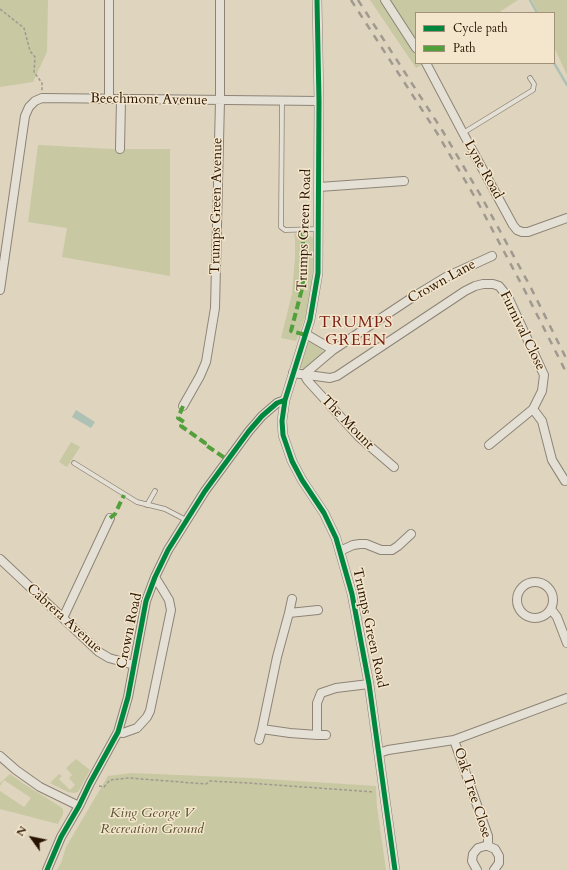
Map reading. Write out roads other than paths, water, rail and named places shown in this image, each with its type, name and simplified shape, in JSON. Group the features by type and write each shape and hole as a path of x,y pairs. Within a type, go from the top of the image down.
{"street":[{"path":"109,0 109,99"},
{"name":"Trumps Green Avenue","path":"183,406 206,362 215,308 220,101 220,0"},
{"name":"Trumps Green Road","path":"317,0 319,101 318,273 314,306 284,400 282,422 284,435 292,461 302,480 330,524 340,551 352,594 369,684 395,870"},
{"path":"384,0 415,46"},
{"name":"Lyne Road","path":"428,64 463,133 517,230 528,232 567,218"},
{"name":"Beechmont Avenue","path":"0,290 19,151 26,112 32,104 42,98 282,102 319,101"},
{"path":"120,99 120,148"},
{"path":"319,187 404,181"},
{"name":"Crown Lane","path":"306,374 308,370 333,350 436,282 492,256"},
{"name":"Furnival Close","path":"293,373 330,378 337,376 465,291 483,284 494,284 499,286 508,297 544,375 542,391 533,409 489,445"},
{"path":"306,334 333,350"},
{"name":"The Mount","path":"306,374 308,381 359,437 394,467"},
{"name":"Crown Road","path":"47,870 61,837 118,732 128,698 146,601 155,577 168,550 204,491 262,416 277,403 284,400"},
{"path":"533,409 542,421 552,460 564,481"},
{"path":"62,618 110,518"},
{"path":"340,551 353,545 360,544 366,544 381,550 392,550 412,534"},
{"name":"Cabrera Avenue","path":"0,559 104,656 121,663 134,665"},
{"name":"Crown Road","path":"118,732 123,733 137,728 147,718 150,710 170,610 169,600 155,577"},
{"path":"551,609 546,614 539,617 532,618 525,615 518,606 518,594 526,585 531,583 542,584 547,587 553,597 551,609 557,617 567,643"},
{"path":"259,740 277,657 292,599"},
{"path":"289,613 318,610"},
{"path":"317,735 317,703 321,692 336,688 369,684"},
{"name":"Oak Tree Close","path":"379,753 388,750 454,740 567,698"},
{"path":"262,729 290,733 326,735"},
{"name":"Oak Tree Close","path":"454,740 488,836 488,846"},
{"path":"0,756 16,770 40,787 79,806"},
{"name":"Oak Tree Close","path":"477,870 472,861 473,854 478,848 488,846 495,849 499,856 499,863 494,870"}],"lane":[{"path":"463,133 532,90 534,84 530,78"},
{"path":"282,102 281,227 285,230 318,229"},
{"path":"74,463 137,502 165,509 186,520"},
{"path":"147,505 154,492"}],"waterway":[{"path":"530,0 536,12"},
{"path":"555,64 567,85"}],"railway":[{"path":"351,0 437,133 476,199 567,374"},
{"path":"358,0 442,130 481,196 531,288 567,360"}],"district":[{"name":"TRUMPS GREEN","path":"356,332"}],"park label":[{"name":"King George V Recreation Ground","path":"152,822"}]}
